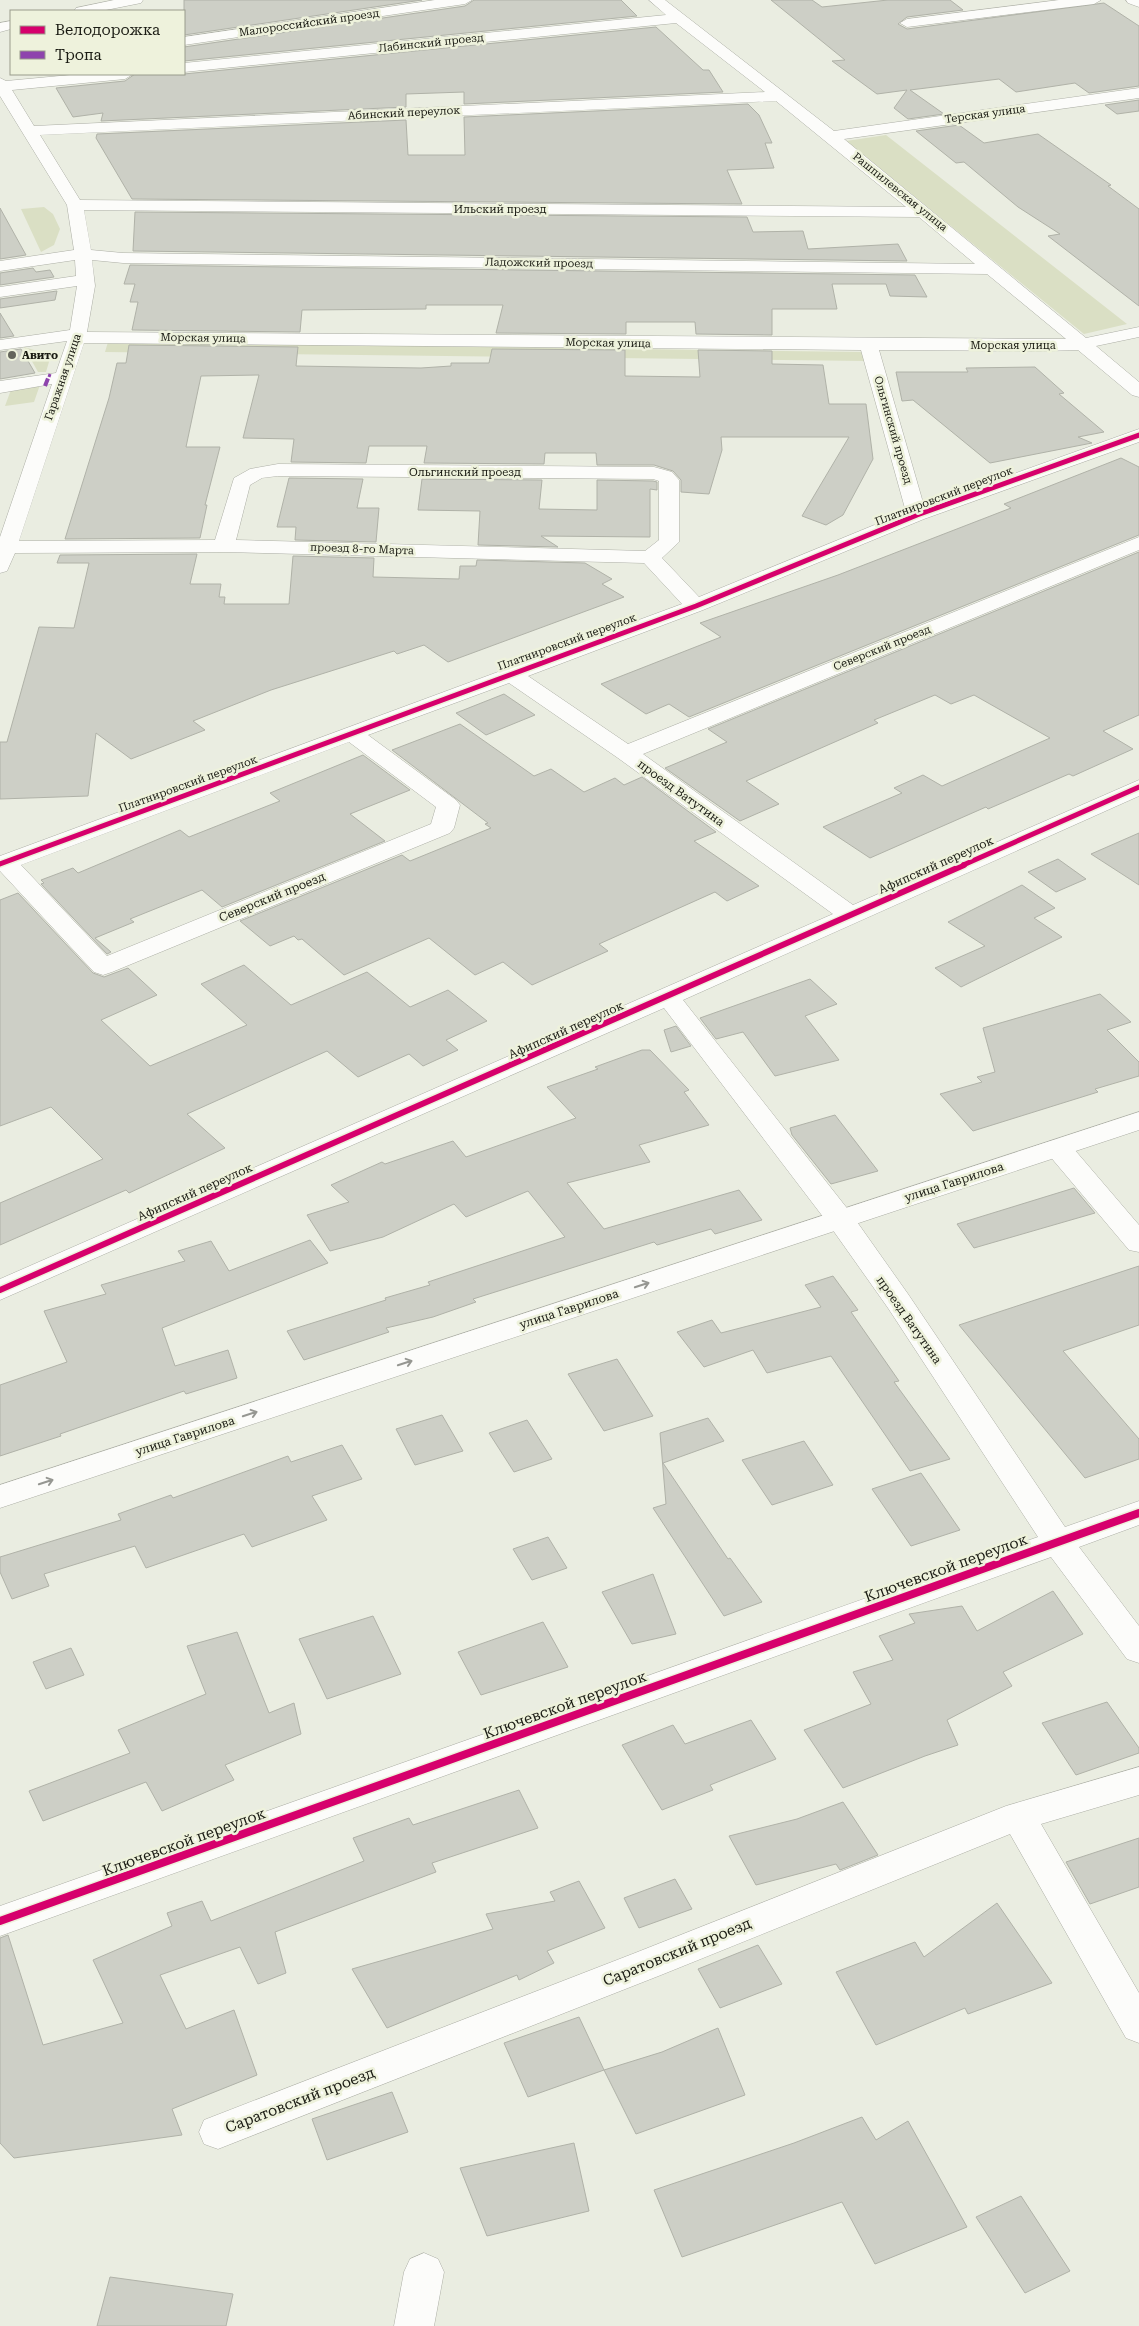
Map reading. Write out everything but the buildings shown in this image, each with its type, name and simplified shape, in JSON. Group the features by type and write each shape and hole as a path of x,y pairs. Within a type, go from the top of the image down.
{"street":[{"path":"86,10 136,0"},
{"name":"Малороссийский проезд","path":"185,41 465,0"},
{"name":"Рашпилевская улица","path":"656,0 831,136 994,269 1081,344 1136,386"},
{"path":"907,23 1094,0"},
{"path":"1134,0 1139,3"},
{"name":"Лабинский проезд","path":"185,68 678,18"},
{"path":"1,84 113,75"},
{"name":"Гаражная улица","path":"1,84 75,205 85,280 85,295 77,336 2,559"},
{"name":"Терская улица","path":"831,136 1139,93"},
{"name":"Абинский переулок","path":"28,131 780,96"},
{"name":"Ильский проезд","path":"75,205 924,212"},
{"path":"0,266 83,254"},
{"name":"Ладожский проезд","path":"83,254 123,258 994,269"},
{"path":"0,292 85,280"},
{"name":"Морская улица","path":"0,345 77,336 869,346 1081,344 1139,332"},
{"name":"Ольгинский проезд","path":"869,346 917,515"},
{"path":"0,387 63,377"},
{"name":"Платнировский переулок","path":"3,863 696,606 917,515 1139,435"},
{"name":"Ольгинский проезд","path":"224,546 241,482 257,473 278,470 654,473 665,476 669,480 669,542 650,557"},
{"name":"Северский проезд","path":"626,753 1139,543"},
{"name":"проезд 8-го Марта","path":"2,559 224,546 650,557"},
{"path":"650,557 696,606"},
{"name":"проезд Ватутина","path":"510,674 626,753 850,916"},
{"name":"Северский проезд","path":"3,863 103,967 442,828 448,805 352,734"},
{"name":"Афипский переулок","path":"0,1290 668,997 1139,787"},
{"name":"проезд Ватутина","path":"668,997 840,1219 898,1301 1057,1542 1139,1650"},
{"name":"улица Гаврилова","path":"0,1497 1139,1121"},
{"path":"1058,1148 1139,1243"},
{"name":"Ключевской переулок","path":"0,1921 1139,1513"},
{"name":"Саратовский проезд","path":"218,2132 639,1968 1018,1816 1139,1781"},
{"path":"1018,1816 1139,2026"},
{"path":"414,2326 424,2272"}],"green space":[{"path":"886,135 1127,324 1084,334 846,141"},
{"path":"44,207 53,214 60,229 54,245 41,252 21,209"},
{"path":"108,342 864,352 866,361 105,352"},
{"path":"24,347 51,355 46,372 38,372"},
{"path":"41,382 34,402 5,406 12,387"}],"marked path":[{"path":"45,386 50,374"}],"cycle path":[{"path":"0,864 696,606 917,515 1139,435"},
{"path":"0,1290 668,997 1139,787"},
{"path":"0,1921 1139,1513"}],"place":[{"name":"Авито","path":"12,355"}]}
